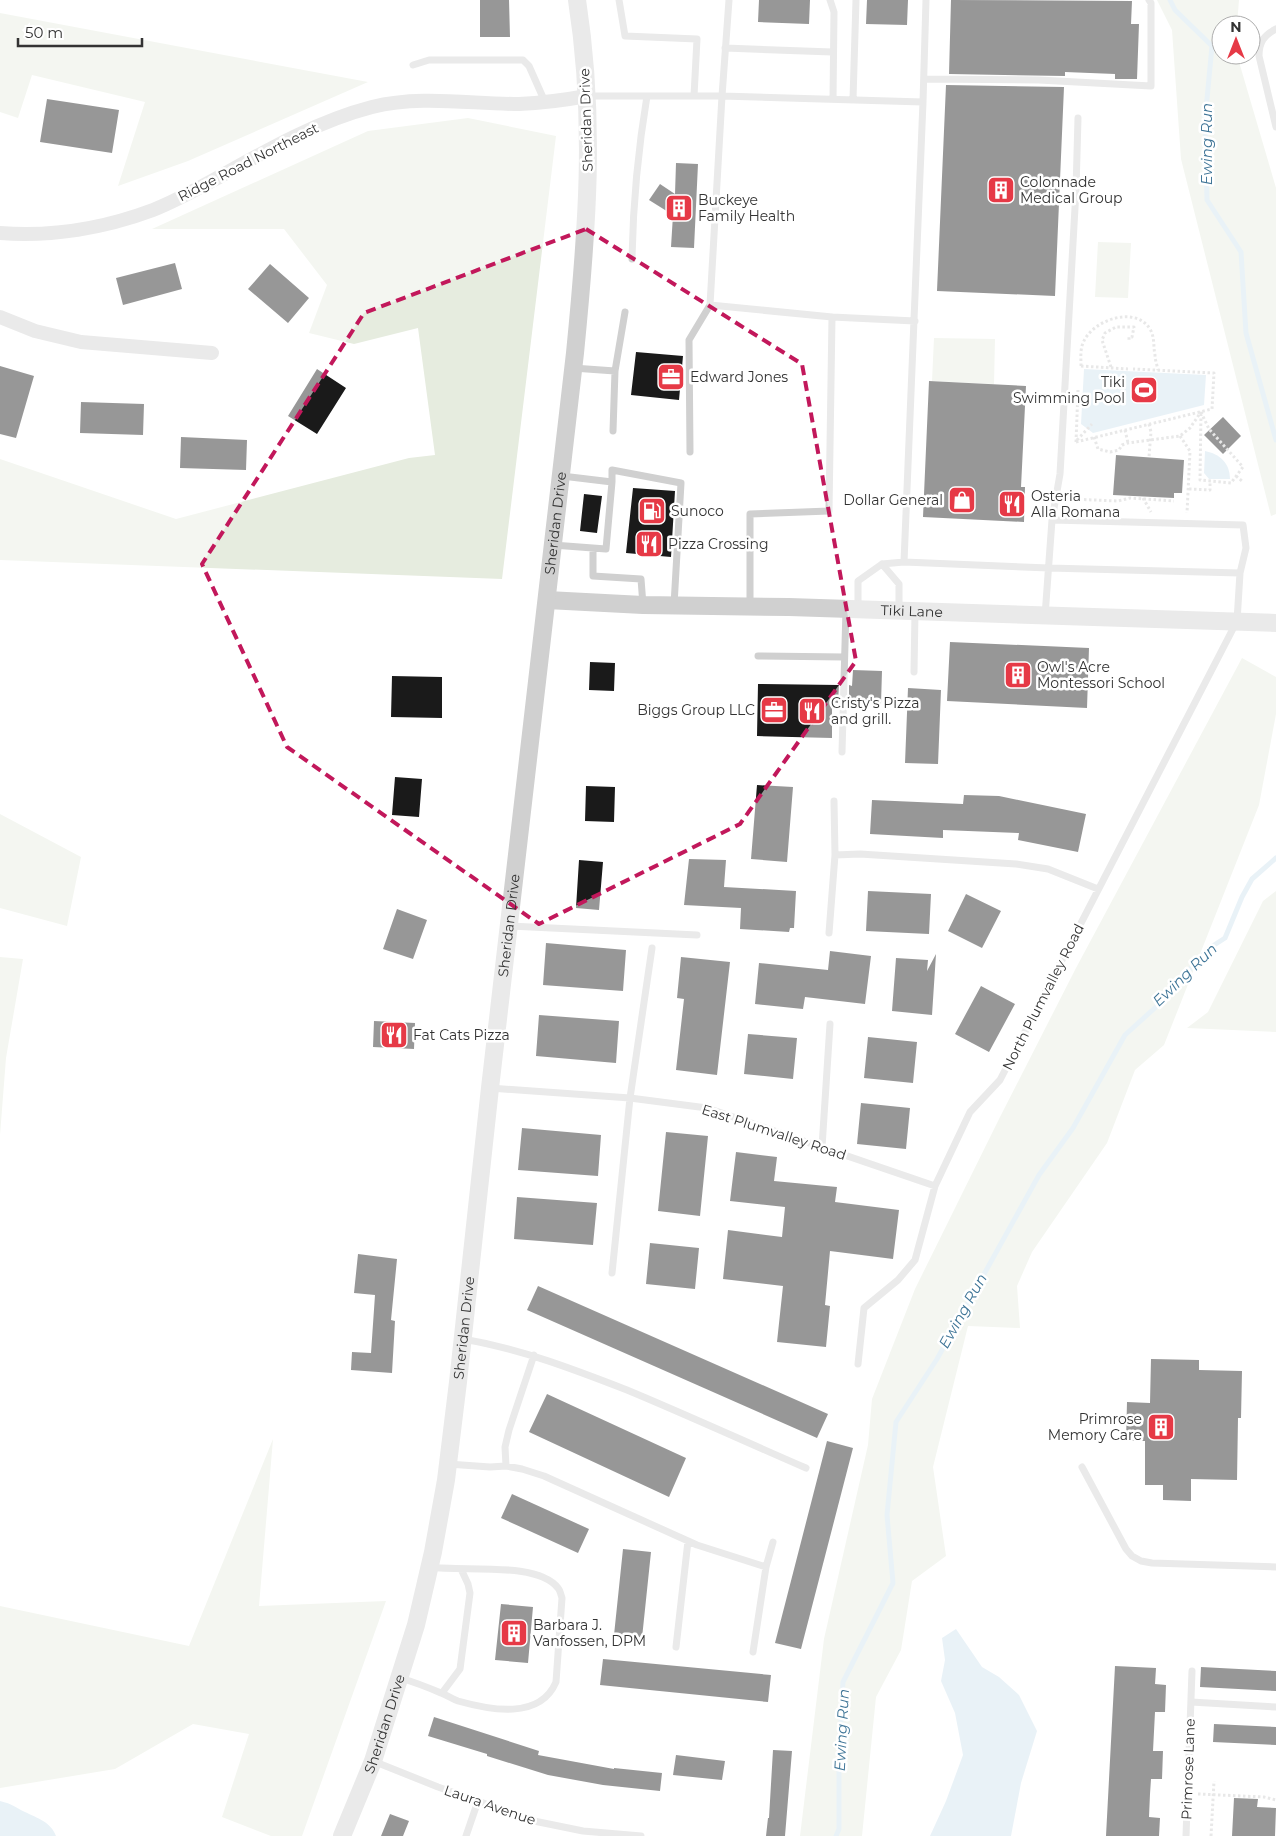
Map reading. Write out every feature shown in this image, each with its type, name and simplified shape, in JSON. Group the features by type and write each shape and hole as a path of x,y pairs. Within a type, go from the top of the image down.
{"street":[{"name":"Sheridan Drive","path":"342,1836 373,1761 416,1624 430,1566 446,1480 586,243 588,181 587,96 577,0"},
{"name":"Ridge Road Northeast","path":"0,233 33,234 82,229 153,210 197,189 305,131 350,113 374,107 422,100 520,104 587,96"},
{"path":"0,317 35,332 81,342 212,353"},
{"name":"Tiki Lane","path":"547,600 674,606 750,606 1272,623"}],"lane":[{"path":"619,0 625,36 697,39 694,96"},
{"path":"690,452 689,340 710,305 729,0"},
{"path":"830,0 834,12 832,52 833,98"},
{"path":"853,99 856,0"},
{"path":"904,562 924,102 926,0"},
{"path":"924,79 1039,80 1151,86 1151,3 1149,0"},
{"path":"1276,29 1263,38 1258,56 1276,127"},
{"path":"725,48 832,52"},
{"path":"413,65 429,60 523,60 530,66 544,102"},
{"path":"587,96 722,96 924,102"},
{"path":"632,259 633,214 638,154 647,96"},
{"path":"1045,616 1052,520 1060,474 1076,190 1078,118"},
{"path":"710,305 832,318 915,321"},
{"path":"613,430 615,371 625,312"},
{"path":"750,606 750,514 829,511 832,318"},
{"path":"573,368 615,371"},
{"path":"552,545 606,549 612,470 680,483 674,606"},
{"path":"560,476 612,482"},
{"path":"1052,520 1243,525 1246,548 1240,573 1237,622"},
{"path":"593,548 593,576 641,580 643,605"},
{"path":"842,752 844,657 852,609 858,581 882,564 904,562 1240,573"},
{"path":"882,564 899,584 907,611 914,672"},
{"name":"North Plumvalley Road","path":"858,1364 864,1308 898,1280 915,1260 935,1186 970,1112 1000,1080 1237,622"},
{"path":"758,656 844,657"},
{"path":"829,933 834,855 834,801"},
{"path":"834,855 860,854 1016,864 1048,869 1098,889"},
{"path":"510,926 697,935"},
{"path":"612,1273 630,1098 652,948"},
{"path":"822,1147 830,1024"},
{"name":"East Plumvalley Road","path":"490,1088 630,1098 707,1108 935,1186"},
{"path":"463,1339 490,1343 561,1364 677,1410 806,1468"},
{"path":"506,1466 505,1447 508,1430 534,1355"},
{"path":"447,1464 490,1467 506,1466 544,1476 688,1540 766,1567"},
{"path":"1082,1467 1126,1548 1132,1556 1141,1561 1163,1564 1276,1567"},
{"path":"676,1647 688,1540"},
{"path":"753,1652 766,1567 773,1542"},
{"path":"400,1678 457,1700 504,1709 519,1709 534,1705 552,1692 556,1682 562,1598 558,1588 535,1574 482,1568 446,1569 430,1566"},
{"path":"442,1693 460,1670 470,1593 461,1568"},
{"name":"Primrose Lane","path":"1186,1836 1192,1671"},
{"name":"Primrose Lane","path":"1191,1702 1276,1707"},
{"name":"Laura Avenue","path":"373,1761 478,1801 548,1824 641,1836"},
{"path":"466,1836 478,1801"}],"path":[{"path":"1128,368 1080,366 1083,342 1088,335 1110,319 1122,316 1133,317 1143,321 1149,327 1154,338 1154,355 1158,370"},
{"path":"1111,367 1102,340 1105,333 1116,327 1134,327 1132,337 1129,337 1129,340"},
{"path":"1076,442 1212,409 1214,373 1133,369"},
{"path":"1076,442 1078,385"},
{"path":"1094,437 1098,449 1110,452 1119,450 1122,444 1180,436 1190,428 1201,412"},
{"path":"1201,412 1209,429 1243,467 1231,483 1200,480 1201,412"},
{"path":"1076,442 1092,424"},
{"path":"1149,424 1151,432 1149,457"},
{"path":"1125,430 1128,443"},
{"path":"1180,436 1190,451 1186,524"},
{"path":"1236,476 1242,481"},
{"path":"1189,489 1210,490 1210,481"},
{"path":"1069,499 1118,501 1130,498 1174,501"},
{"path":"677,545 705,544"},
{"path":"1211,1836 1214,1781"},
{"path":"1187,1794 1264,1796 1276,1800"}],"highlighted area":[{"path":"586,229 802,364 856,661 740,824 539,924 287,747 202,564 364,313"}],"shaded area":[{"path":"1157,0 1239,0 1238,15 1211,15 1211,65 1240,65 1276,188 1276,514 1271,516 1181,159 1172,30"},
{"path":"0,13 368,82 188,161 118,186 145,102 32,75 18,118 0,112"},
{"path":"468,118 556,136 502,579 0,560 0,459 176,519 409,458 435,455 418,328 354,344 309,333 327,285 284,229 152,229 368,131"},
{"path":"1098,242 1131,243 1128,298 1095,297"},
{"path":"934,338 995,339 994,384 932,381"},
{"path":"1242,658 1276,677 1276,714 1259,805 1164,1045 1135,1070 1107,1143 1032,1252 1017,1286 1020,1328 968,1326 933,1467 946,1556 912,1581 901,1650 876,1697 862,1836 800,1836 824,1639 868,1445 872,1399 915,1289 1000,1117 1076,968"},
{"path":"0,814 81,857 67,926 0,908"},
{"path":"1276,891 1276,1032 1187,1028 1208,1012 1263,901"},
{"path":"0,957 23,959 6,1058 0,1135"},
{"path":"273,1439 259,1606 386,1601 302,1836 271,1836 222,1817 249,1734 193,1724 115,1769 0,1788 0,1606 189,1646"}],"water":[{"name":"Tiki Swimming Pool","path":"1084,369 1206,375 1204,405 1093,433 1081,424"},
{"path":"1205,451 1215,454 1223,460 1230,473 1230,479 1209,479 1204,473"},
{"path":"956,1629 982,1667 999,1677 1019,1695 1037,1731 1021,1783 1011,1836 930,1836 946,1801 963,1755 955,1713 941,1681 945,1660 942,1638"},
{"path":"0,1801 11,1804 43,1821 51,1827 56,1836 0,1836"}],"building":[{"path":"480,0 509,0 510,37 480,37"},
{"path":"759,0 810,0 809,24 758,22"},
{"path":"867,0 908,0 907,25 866,24"},
{"path":"951,0 1132,1 1131,24 1139,24 1137,79 1115,79 1115,74 1065,72 1065,76 949,74"},
{"name":"Colonnade Medical Group","path":"946,85 1064,87 1055,296 937,291"},
{"path":"47,99 119,110 112,153 40,142"},
{"name":"Buckeye Family Health","path":"676,163 698,164 694,248 671,247 673,215 649,200 660,184 675,194"},
{"path":"175,263 182,289 123,305 116,278"},
{"path":"270,264 309,298 288,323 248,289"},
{"path":"636,352 683,356 679,400 631,395"},
{"path":"0,366 34,376 16,438 0,434"},
{"path":"317,369 346,388 317,434 288,416"},
{"path":"929,381 1026,386 1021,487 1025,487 1024,522 923,517"},
{"path":"81,402 144,404 143,435 80,433"},
{"path":"1223,417 1241,436 1223,454 1204,435"},
{"path":"181,437 247,440 246,470 180,468"},
{"path":"1116,455 1184,460 1182,493 1174,493 1174,498 1113,495"},
{"name":"Sunoco","path":"633,488 675,491 671,557 626,553"},
{"path":"584,494 602,496 597,533 580,531"},
{"name":"Owl's Acre Montessori School","path":"950,642 1089,648 1087,708 947,701"},
{"path":"590,662 615,663 614,691 589,690"},
{"path":"853,670 882,671 881,704 849,703 849,685 852,686"},
{"path":"392,676 442,677 442,718 391,717"},
{"path":"758,684 839,685 838,703 832,702 832,738 757,736"},
{"path":"908,688 941,690 938,764 905,763"},
{"path":"395,777 422,779 419,817 392,815"},
{"path":"757,785 793,787 787,862 751,859"},
{"path":"586,786 615,787 614,822 585,821"},
{"path":"964,795 999,796 1086,814 1078,852 1018,840 1019,833 943,830 943,838 870,834 872,800 963,804"},
{"path":"689,859 726,860 724,887 796,891 794,928 790,928 789,932 740,929 741,908 684,905"},
{"path":"579,860 603,862 599,910 576,908"},
{"path":"868,891 931,894 929,934 866,931"},
{"path":"966,894 1001,911 982,948 948,931"},
{"path":"397,909 427,920 413,959 383,949"},
{"path":"546,943 626,950 623,991 543,985"},
{"path":"830,951 871,956 865,1004 805,997 803,1009 755,1004 759,963 828,970"},
{"path":"936,954 932,1015 892,1011 896,958 928,960 927,971"},
{"path":"681,957 730,962 717,1075 676,1070 684,999 677,998"},
{"path":"981,986 1015,1004 989,1052 955,1034"},
{"path":"539,1015 619,1021 616,1063 536,1056"},
{"name":"Fat Cats Pizza","path":"374,1021 415,1023 414,1049 373,1047"},
{"path":"748,1034 797,1038 793,1079 744,1074"},
{"path":"868,1037 917,1042 913,1083 864,1078"},
{"path":"861,1103 910,1108 906,1149 857,1144"},
{"path":"522,1128 601,1135 598,1176 518,1170"},
{"path":"666,1132 708,1136 700,1216 658,1211"},
{"path":"736,1152 777,1157 774,1181 837,1187 835,1202 899,1210 893,1259 830,1251 825,1305 830,1306 826,1347 777,1342 783,1286 723,1279 728,1230 782,1237 785,1207 730,1201"},
{"path":"517,1197 597,1203 593,1245 514,1239"},
{"path":"650,1243 699,1248 695,1289 646,1284"},
{"path":"358,1254 397,1259 391,1320 395,1321 392,1373 351,1370 352,1352 371,1353 375,1295 354,1293"},
{"path":"538,1286 828,1414 817,1438 527,1310"},
{"name":"Primrose Memory Care","path":"1151,1359 1199,1360 1199,1370 1242,1371 1241,1418 1238,1418 1237,1480 1191,1479 1191,1501 1163,1500 1163,1485 1145,1485 1145,1441 1126,1441 1127,1402 1150,1403"},
{"path":"547,1394 686,1458 669,1497 529,1432"},
{"path":"827,1441 853,1448 801,1649 775,1643"},
{"path":"512,1494 589,1529 578,1553 501,1518"},
{"path":"623,1549 651,1552 642,1638 614,1635"},
{"name":"Barbara J. Vanfossen, DPM","path":"501,1604 533,1607 528,1663 495,1660"},
{"path":"603,1659 771,1675 768,1702 600,1685"},
{"path":"1115,1666 1156,1668 1155,1684 1166,1685 1165,1712 1155,1712 1153,1751 1163,1751 1162,1779 1151,1779 1150,1794 1149,1817 1160,1818 1159,1836 1106,1836"},
{"path":"1201,1667 1276,1671 1276,1691 1200,1687"},
{"path":"434,1717 539,1751 538,1755 614,1769 662,1773 660,1791 603,1785 548,1775 487,1756 487,1754 428,1736"},
{"path":"1214,1724 1276,1727 1276,1745 1213,1742"},
{"path":"773,1750 792,1751 785,1836 766,1836 769,1818"},
{"path":"676,1755 725,1761 722,1780 673,1775"},
{"path":"1234,1798 1258,1799 1257,1807 1276,1808 1275,1836 1232,1836"},
{"path":"390,1814 409,1821 403,1836 381,1836"}],"waterway":[{"name":"Ewing Run","path":"1170,0 1175,10 1212,46 1205,120 1207,200 1241,252 1246,333 1276,440"},
{"name":"Ewing Run","path":"836,1836 839,1829 839,1762 843,1682 893,1583 887,1515 896,1422 937,1359 1039,1175 1073,1128 1125,1035 1157,1006 1208,949 1225,938 1242,897 1252,879 1276,858"}],"place":[{"name":"Colonnade Medical Group","path":"1001,190"},
{"name":"Buckeye Family Health","path":"679,208"},
{"name":"Edward Jones","path":"671,377"},
{"name":"Tiki Swimming Pool","path":"1144,390"},
{"name":"Dollar General","path":"962,500"},
{"name":"Osteria Alla Romana","path":"1012,504"},
{"name":"Sunoco","path":"652,511"},
{"name":"Pizza Crossing","path":"649,544"},
{"name":"Owl's Acre Montessori School","path":"1018,675"},
{"name":"Biggs Group LLC","path":"774,710"},
{"name":"Cristy's Pizza and grill.","path":"812,711"},
{"name":"Fat Cats Pizza","path":"394,1035"},
{"name":"Primrose Memory Care","path":"1161,1427"},
{"name":"Barbara J. Vanfossen, DPM","path":"514,1633"}]}
